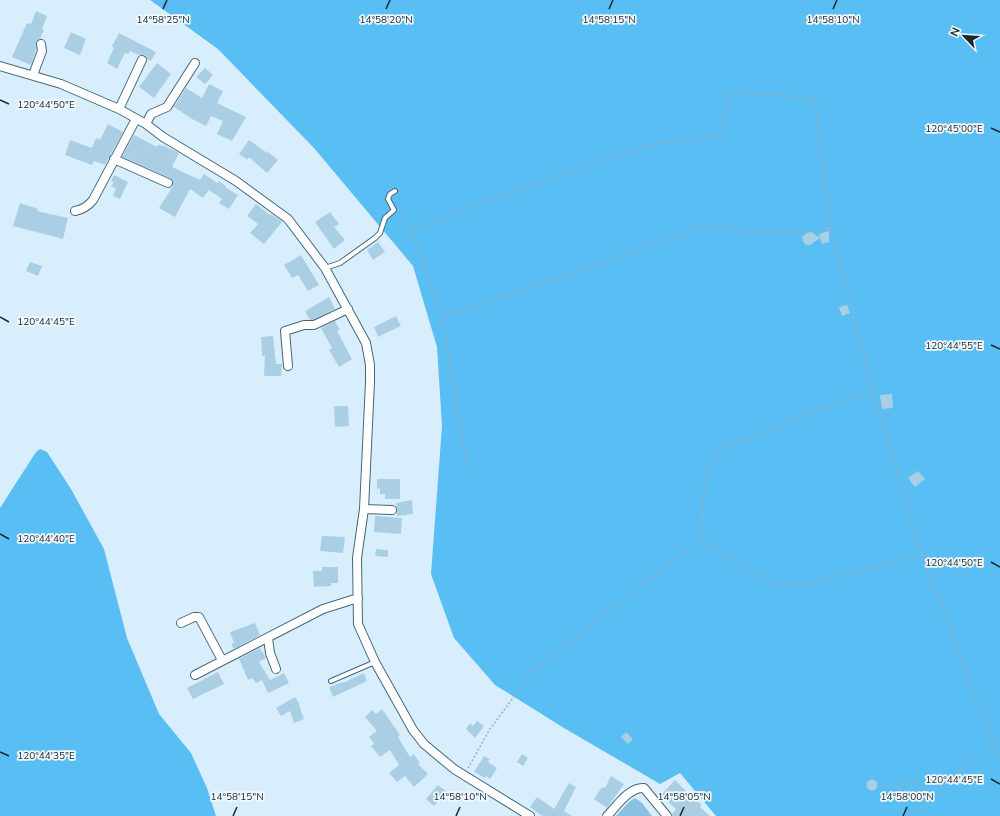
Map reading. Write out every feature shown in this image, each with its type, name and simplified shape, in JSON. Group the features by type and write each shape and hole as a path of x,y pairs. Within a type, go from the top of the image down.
{"street":[{"path":"33,75 42,51 41,44"},
{"path":"119,109 142,60"},
{"path":"146,124 150,114 167,107 195,63"},
{"path":"0,66 61,84 119,109 146,124 163,137 236,181 288,219 324,268 366,343 370,365 364,509 358,558 358,624 375,662 413,730 424,744 439,758 464,775 530,816"},
{"path":"75,210 83,209 89,205 136,119"},
{"path":"114,159 168,183"},
{"path":"288,366 286,331 304,324 314,325 348,309"},
{"path":"364,509 392,510"},
{"path":"195,675 323,609 358,598"},
{"path":"181,623 194,617 199,617 222,660"},
{"path":"268,638 270,653 276,669"},
{"path":"607,816 626,796 638,788 644,788 667,816"}],"lane":[{"path":"324,268 340,263 380,233 386,218 394,210 388,199 390,194 395,191"},
{"path":"331,681 375,662"}],"path":[{"path":"411,230 608,157 648,145 723,135 728,92 814,98 830,228 873,389 922,555 1000,760"},
{"path":"394,210 405,225 411,230 443,318 468,469"},
{"path":"443,318 702,227 788,233 830,228"},
{"path":"464,775 490,729 533,671 700,540 703,497 709,465 720,449 873,389"},
{"path":"700,540 779,586 804,584 922,555"},
{"path":"911,816 925,805 934,792 994,744"},
{"path":"879,786 896,788 913,782 918,784 928,793 934,792"}],"shaded area":[{"path":"150,0 1000,0 1000,816 716,816 680,773 660,784 564,728 495,685 454,638 431,574 442,426 437,347 413,266 314,148 218,49"},
{"path":"40,449 47,452 71,489 104,549 127,638 159,714 191,753 207,788 216,816 0,816 0,508 36,452"},
{"path":"635,798 642,803 652,816 616,816 629,802"}],"building":[{"path":"36,11 47,16 42,29 44,30 40,39 36,42 36,50 31,65 12,57 27,23 31,24"},
{"path":"71,32 86,39 80,55 64,48"},
{"path":"119,33 156,52 151,61 147,59 145,55 139,55 130,51 128,54 125,53 117,69 107,63 114,48 112,46"},
{"path":"157,63 171,74 154,98 139,87"},
{"path":"205,68 213,75 205,84 196,77"},
{"path":"209,84 223,91 217,103 246,117 232,141 217,134 223,121 211,116 206,126 174,107 186,88 202,98"},
{"path":"108,124 123,132 105,165 94,161 92,165 65,155 70,140 92,148 96,138 100,140"},
{"path":"134,135 157,147 158,145 164,146 179,153 172,167 200,180 204,174 217,183 219,181 226,186 225,187 238,195 229,209 219,203 222,199 209,190 203,198 190,189 175,217 159,208 173,186 173,182 170,178 122,157"},
{"path":"249,140 278,160 267,173 249,157 248,160 239,154"},
{"path":"114,175 128,182 120,199 113,196 116,189 111,186 114,182 111,181"},
{"path":"20,203 38,209 37,211 68,218 63,239 13,226"},
{"path":"256,204 282,222 264,244 250,233 258,224 247,216"},
{"path":"330,212 339,224 334,227 345,240 334,249 315,222"},
{"path":"829,231 829,242 822,244 819,234"},
{"path":"811,232 820,238 810,245 806,245 802,237"},
{"path":"378,242 385,252 373,260 367,250"},
{"path":"301,255 319,285 308,291 298,275 292,278 284,265"},
{"path":"30,262 42,266 38,276 26,271"},
{"path":"329,297 335,309 313,320 310,320 305,311"},
{"path":"847,305 850,313 842,316 839,307"},
{"path":"396,316 401,326 378,337 374,327"},
{"path":"335,321 340,330 337,331 352,359 339,367 329,350 332,348 321,328"},
{"path":"273,336 276,364 282,364 281,376 264,376 265,355 262,356 261,337"},
{"path":"892,394 893,408 882,409 880,395"},
{"path":"334,406 348,406 349,426 335,427"},
{"path":"918,471 925,479 915,487 908,478"},
{"path":"377,479 400,479 400,499 385,499 385,494 380,494 380,488 377,489"},
{"path":"412,500 413,514 397,516 396,503"},
{"path":"375,516 402,518 401,534 374,532"},
{"path":"322,536 345,537 343,553 320,551"},
{"path":"376,549 388,550 388,557 375,556"},
{"path":"322,567 338,567 338,583 331,583 331,586 314,587 313,571 322,571"},
{"path":"255,623 260,635 234,649 231,644 234,643 230,632"},
{"path":"260,648 266,658 259,662 270,680 284,673 289,683 268,693 262,680 256,683 252,678 248,680 239,659"},
{"path":"218,672 224,684 193,699 187,688"},
{"path":"364,673 367,681 333,697 329,687 343,683"},
{"path":"295,697 300,705 304,719 294,723 290,711 281,716 276,708"},
{"path":"382,709 400,735 398,737 410,757 414,754 420,763 418,764 428,774 414,787 405,776 397,782 389,773 399,765 390,750 380,757 371,746 374,744 369,737 377,731 365,717 372,710 376,714"},
{"path":"477,721 484,726 475,738 466,729 470,723 473,726"},
{"path":"626,732 633,739 628,744 621,737"},
{"path":"522,754 528,758 523,766 517,762"},
{"path":"484,756 490,759 488,762 497,768 490,779 474,772"},
{"path":"611,776 624,784 607,808 594,799 602,787 605,788"},
{"path":"675,780 690,795 692,793 697,799 696,800 702,805 700,807 710,816 672,816 676,809 661,795"},
{"path":"870,780 874,780 876,781 876,789 870,790 867,787 867,783"},
{"path":"569,783 576,787 564,811 572,816 542,816 530,807 537,797 554,809"},
{"path":"438,785 446,791 434,806 426,799"}]}
